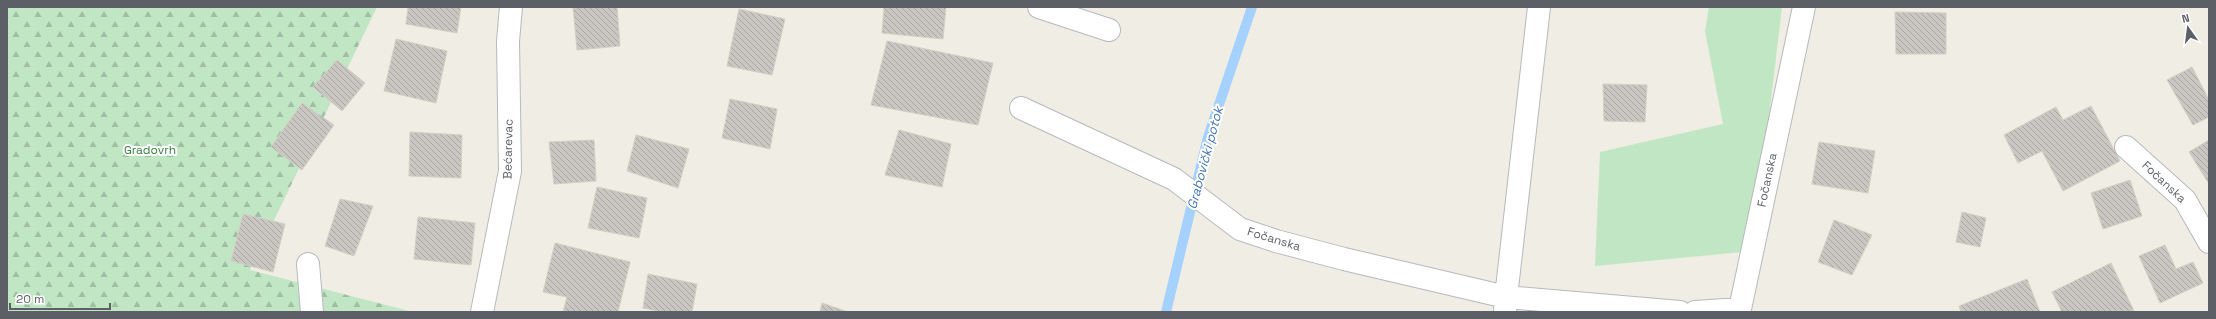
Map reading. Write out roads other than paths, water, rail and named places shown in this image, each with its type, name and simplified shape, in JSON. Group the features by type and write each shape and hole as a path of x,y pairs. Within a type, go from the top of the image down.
{"street":[{"name":"Bećarevac","path":"482,312 510,171 508,41 511,7"},
{"path":"1039,7 1109,30"},
{"path":"1505,304 1539,7"},
{"name":"Fočanska","path":"1695,312 1740,309 1804,7"},
{"name":"Fočanska","path":"1021,108 1174,179 1240,229 1276,241 1505,304 1680,312"},
{"name":"Fočanska","path":"2126,147 2185,200 2209,242"},
{"path":"308,264 312,312"}],"waterway":[{"name":"Grabovički potok","path":"1166,312 1208,137 1252,7"}],"park label":[{"name":"Gradovrh","path":"150,150"}]}
